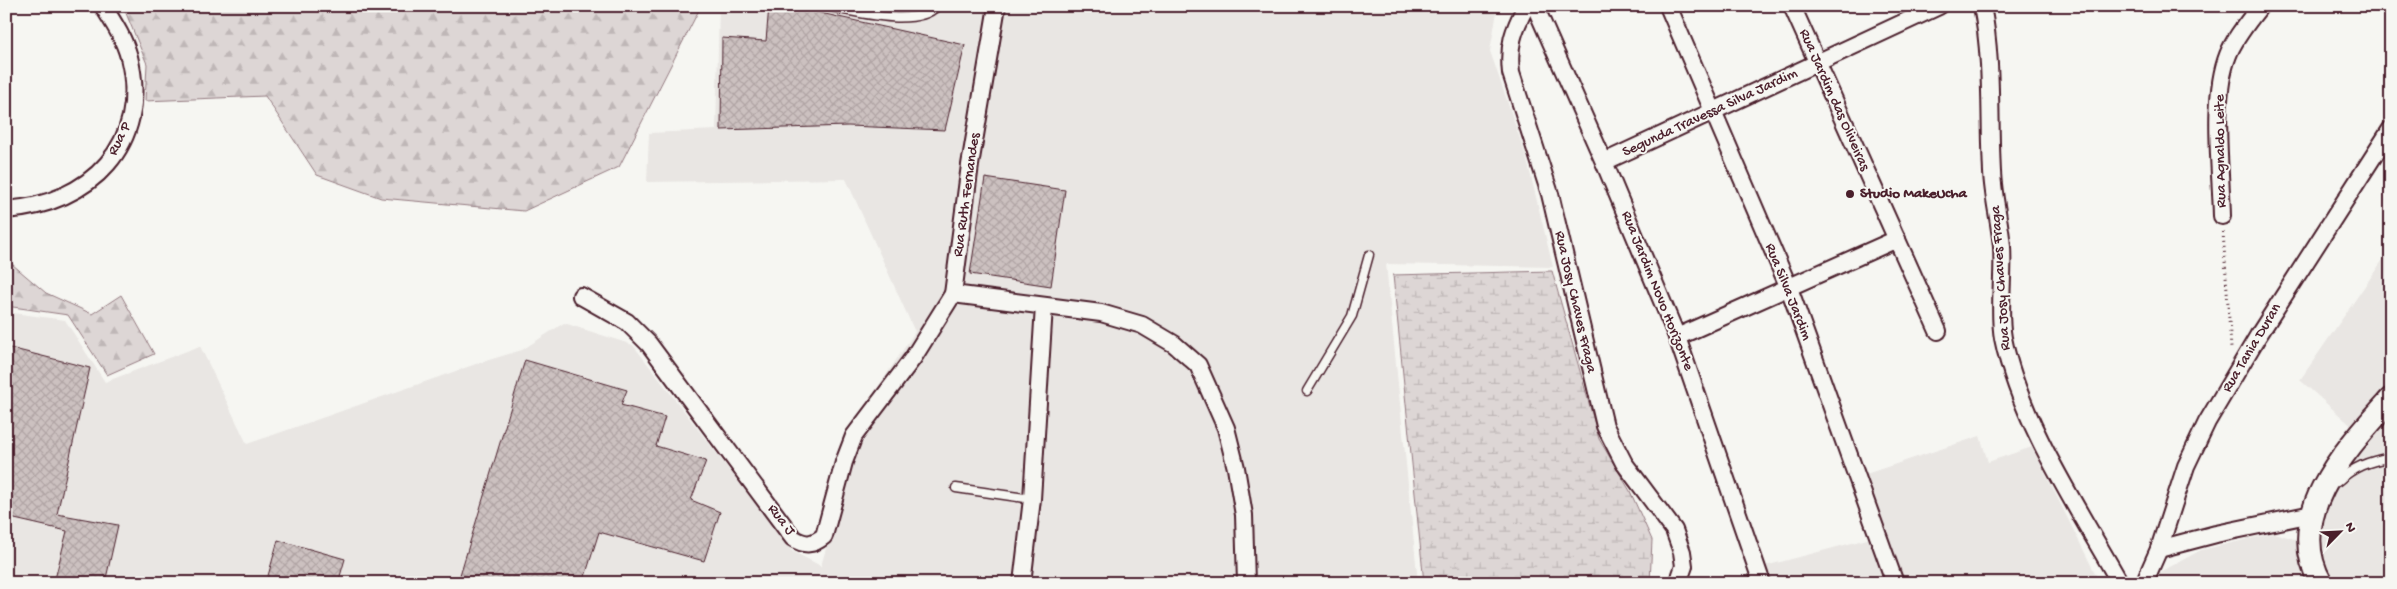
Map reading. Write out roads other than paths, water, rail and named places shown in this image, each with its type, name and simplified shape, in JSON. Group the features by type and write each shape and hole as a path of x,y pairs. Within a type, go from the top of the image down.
{"main road":[{"path":"2321,583 2309,556 2308,537 2312,514 2323,486 2351,445 2391,399"}],"street":[{"name":"Rua P","path":"6,210 27,209 74,192 97,176 114,155 125,134 131,115 134,84 129,55 117,27 103,6"},
{"name":"Rua Ruth Fernandes","path":"954,294 970,165 997,6"},
{"name":"Rua Josy Chaves Fraga","path":"1526,6 1512,37 1509,53 1511,73 1550,194 1599,408 1614,446 1624,463 1674,530 1682,552 1684,566 1678,583"},
{"name":"Rua Jardim Novo Horizonte","path":"1535,6 1604,162 1677,336 1762,583"},
{"name":"Rua Silva Jardim","path":"1668,6 1789,288 1896,583"},
{"name":"Rua Jardim das Oliveiras","path":"1792,6 1938,331"},
{"name":"Segunda Travessa Silva Jardim","path":"1604,162 1939,6"},
{"name":"Rua Josy Chaves Fraga","path":"1982,6 1989,57 1992,174 2002,247 2002,335 2016,387 2042,443 2120,583"},
{"name":"Rua Agnaldo Leite","path":"2222,216 2219,100 2222,78 2228,54 2260,6"},
{"name":"Rua Tania Duran","path":"2149,579 2186,466 2207,422 2258,336 2391,129"},
{"path":"1677,336 1897,239"},
{"name":"Rua J","path":"581,296 627,322 649,344 793,538 803,544 811,544 824,536 844,462 854,436 913,358 954,294"},
{"path":"954,294 1101,313 1142,325 1174,344 1198,365 1226,428 1236,468 1244,515 1246,583"},
{"path":"1022,583 1032,499 1044,306"},
{"path":"2159,549 2216,534 2312,514"}],"lane":[{"path":"824,6 874,16 913,17 931,14 938,6"},
{"path":"1306,391 1352,316 1369,255"},
{"path":"2323,486 2338,482 2348,472 2363,464 2391,457"},
{"path":"956,488 1032,499"}],"place":[{"name":"Studio MakeUcha","path":"1850,194"}]}
